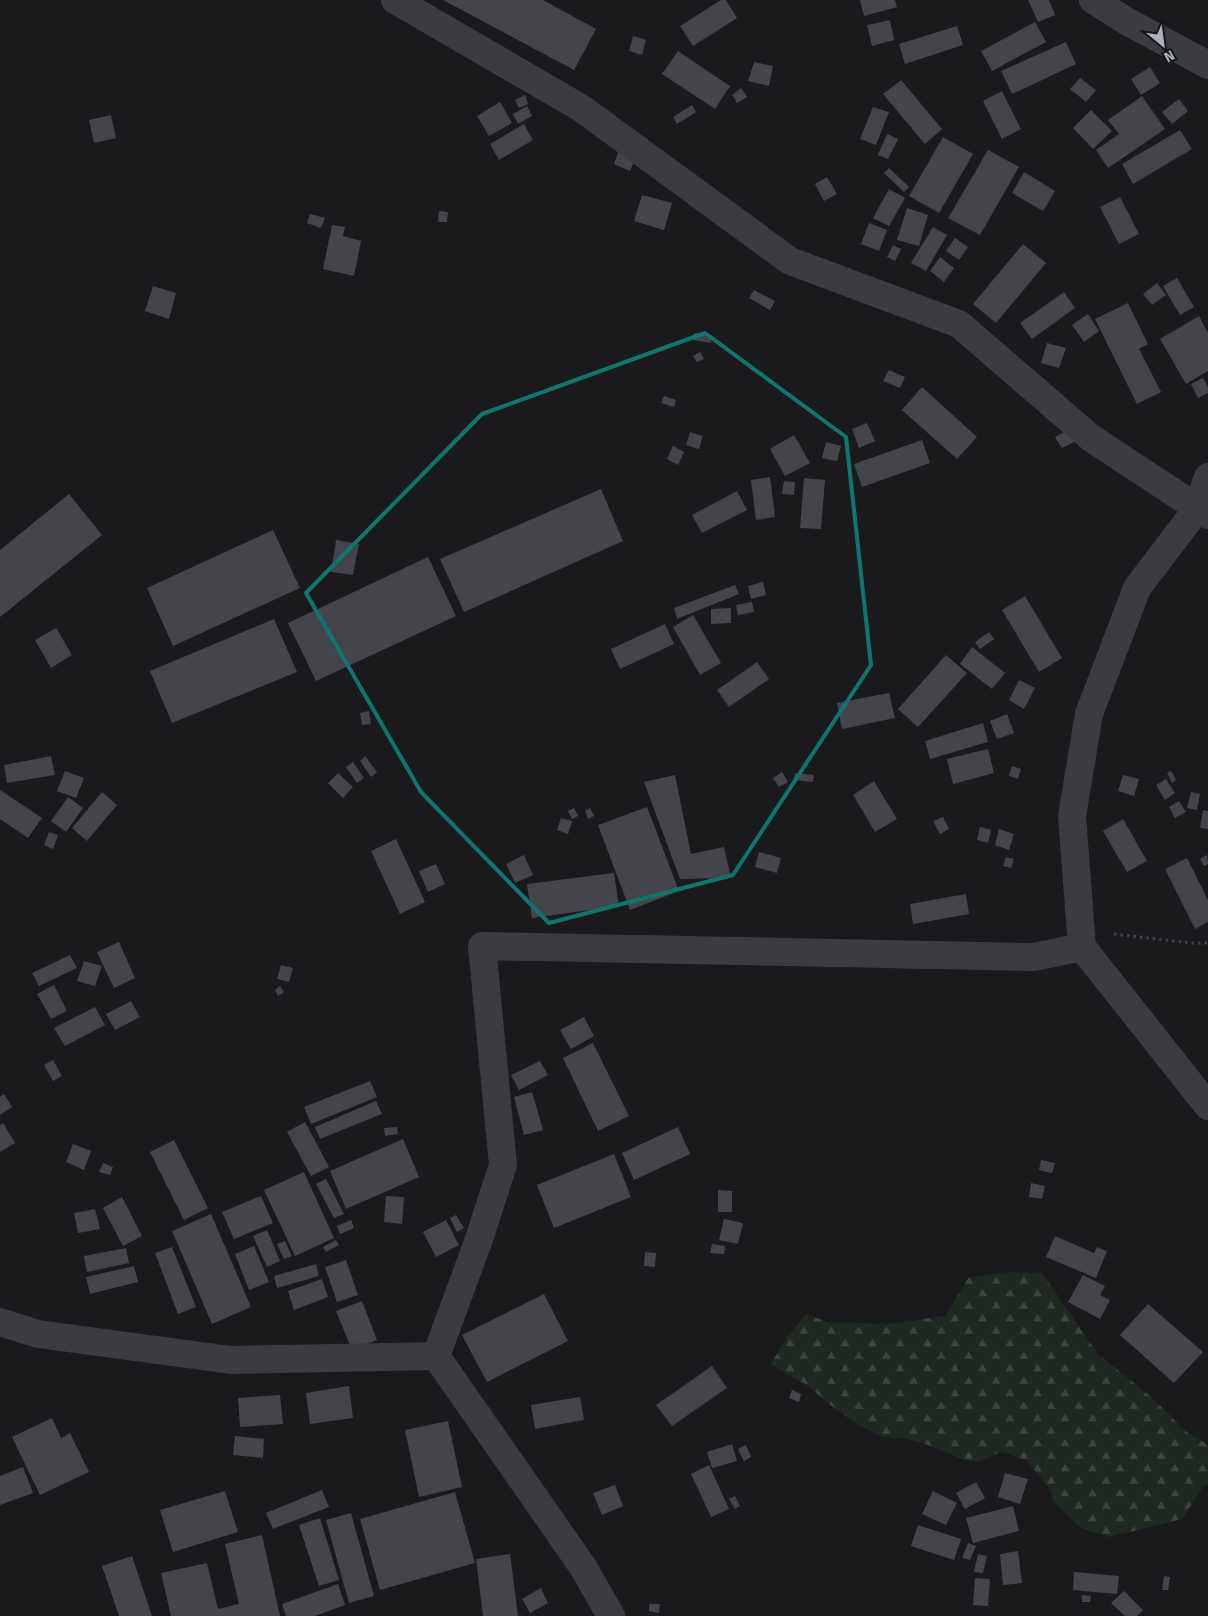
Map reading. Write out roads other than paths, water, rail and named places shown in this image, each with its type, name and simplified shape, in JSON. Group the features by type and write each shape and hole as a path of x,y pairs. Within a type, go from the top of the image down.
{"street":[{"path":"395,0 581,108 790,261 958,324 1091,438 1203,512"},
{"path":"1093,0 1128,22 1208,64"},
{"path":"1208,477 1203,512 1137,588 1089,714 1072,816 1081,942 1208,1106"},
{"path":"436,1356 478,1242 502,1165 482,946 1034,957 1081,942"},
{"path":"0,1322 38,1334 231,1360 436,1356"},
{"path":"436,1356 582,1567 611,1616"}]}
